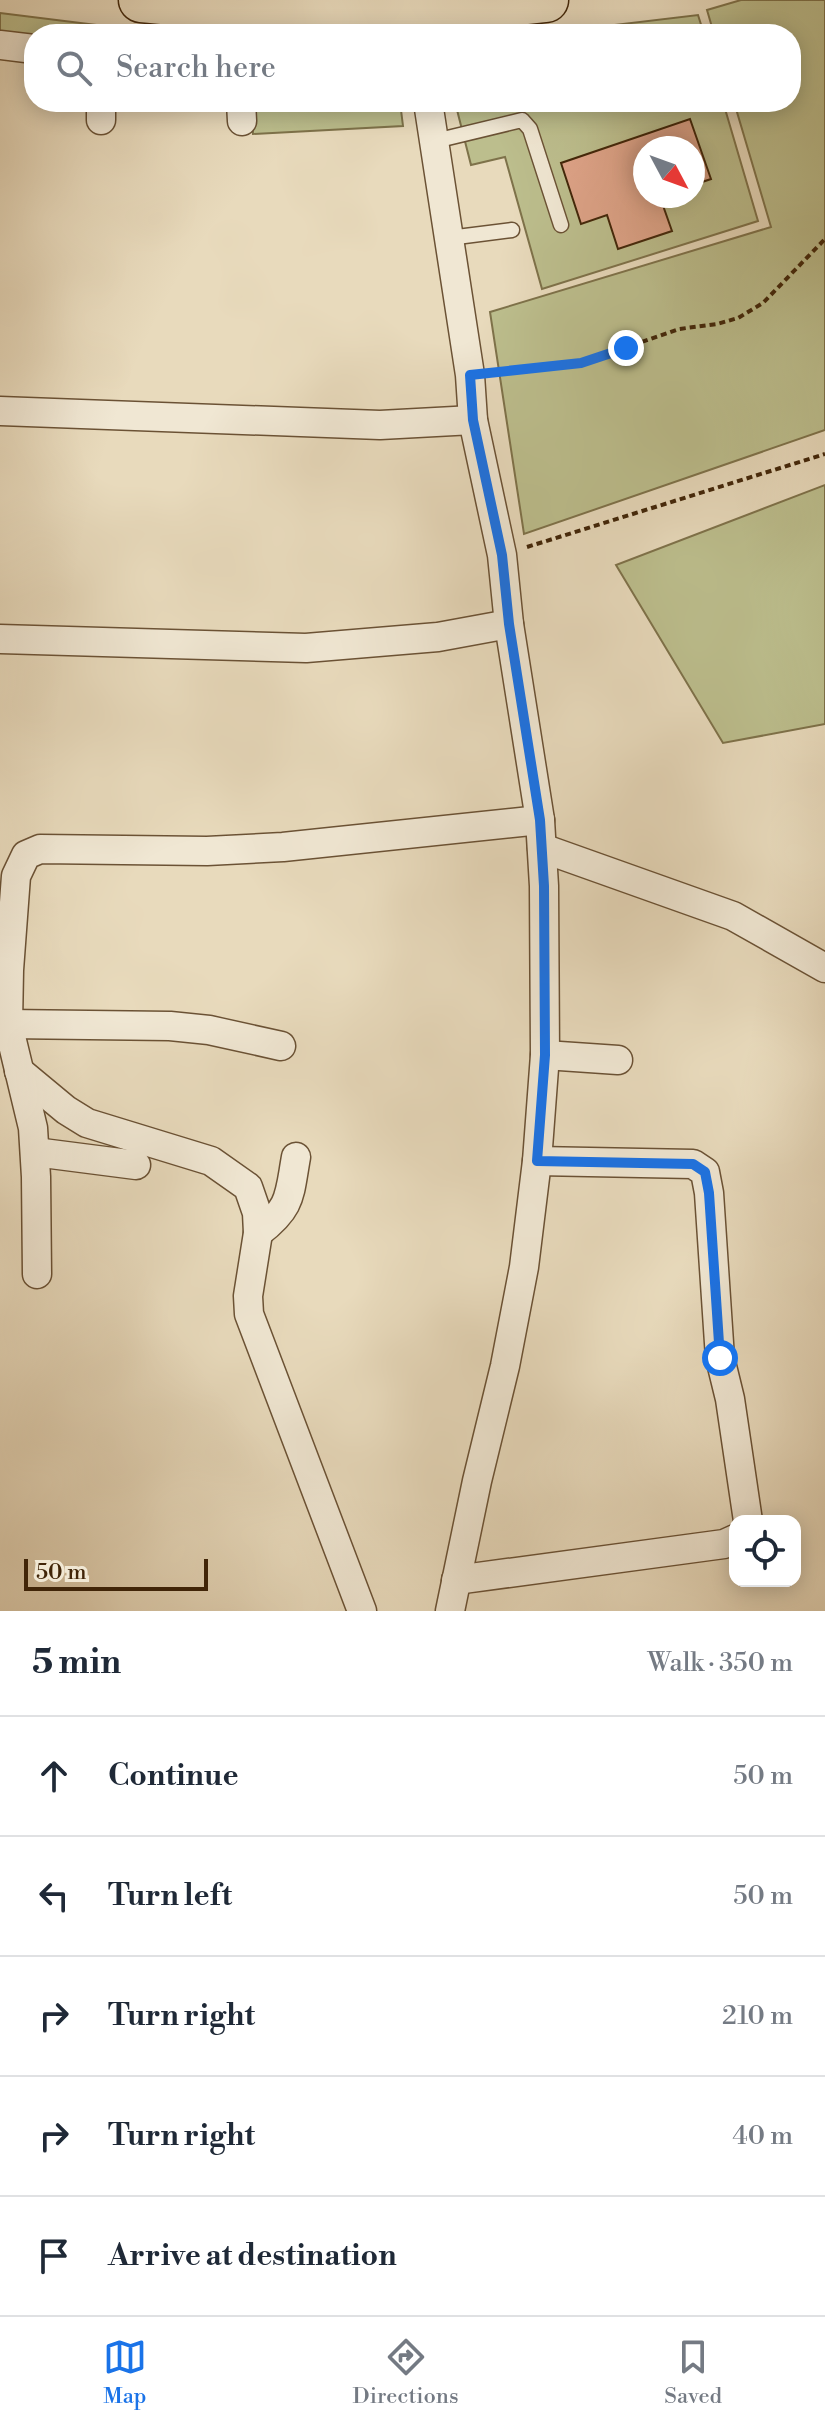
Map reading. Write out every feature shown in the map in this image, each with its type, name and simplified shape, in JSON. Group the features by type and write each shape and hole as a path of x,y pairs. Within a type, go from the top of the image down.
{"highway":[{"path":"141,0 415,22 546,0"}],"street":[{"path":"0,45 24,48"},
{"path":"430,112 470,375 473,420 502,555 509,624 541,834 546,956 545,1055 537,1161 524,1267 450,1611"},
{"path":"0,411 380,425 473,420"},
{"path":"0,639 306,648 438,637 509,624"},
{"path":"37,1274 33,1128 8,1024 4,970 16,876 26,855 40,849 207,851 541,834 733,916 825,968"},
{"path":"8,1024 170,1026 209,1030 281,1046"},
{"path":"545,1055 618,1060"},
{"path":"19,1071 66,1110 87,1123 211,1161 248,1187 257,1213 258,1233 248,1296 249,1314 362,1611"},
{"path":"35,1152 136,1165"},
{"path":"258,1233 283,1211 288,1201 296,1157"},
{"path":"537,1161 693,1164 705,1172 720,1358 730,1399 747,1515"},
{"path":"456,1580 729,1542"}],"lane":[{"path":"435,141 522,120 530,129 561,225"},
{"path":"449,238 512,230"}],"path":[{"path":"470,375 581,363 679,329 738,318 763,303 825,239"},
{"path":"502,555 825,454"}],"green space":[{"path":"741,0 825,0 825,430 524,534 490,312 771,227 737,112 801,112 801,24 711,24 707,10"},
{"path":"0,13 89,24 24,24 24,39 0,36"},
{"path":"698,15 701,24 623,24"},
{"path":"252,112 401,112 403,126 253,134"},
{"path":"458,112 726,112 758,221 542,289 505,157 471,165"},
{"path":"825,485 825,724 723,743 616,565"}],"building":[{"path":"690,119 696,136 640,136"},
{"path":"633,138 633,208 664,208 672,231 618,249 607,215 581,224 561,163"},
{"path":"705,162 711,179 705,181"}],"route":[{"path":"626,348 581,363 470,375 473,420 502,555 509,624 540,820 546,956 545,1055 537,1161 693,1164 705,1172 720,1358"}]}
